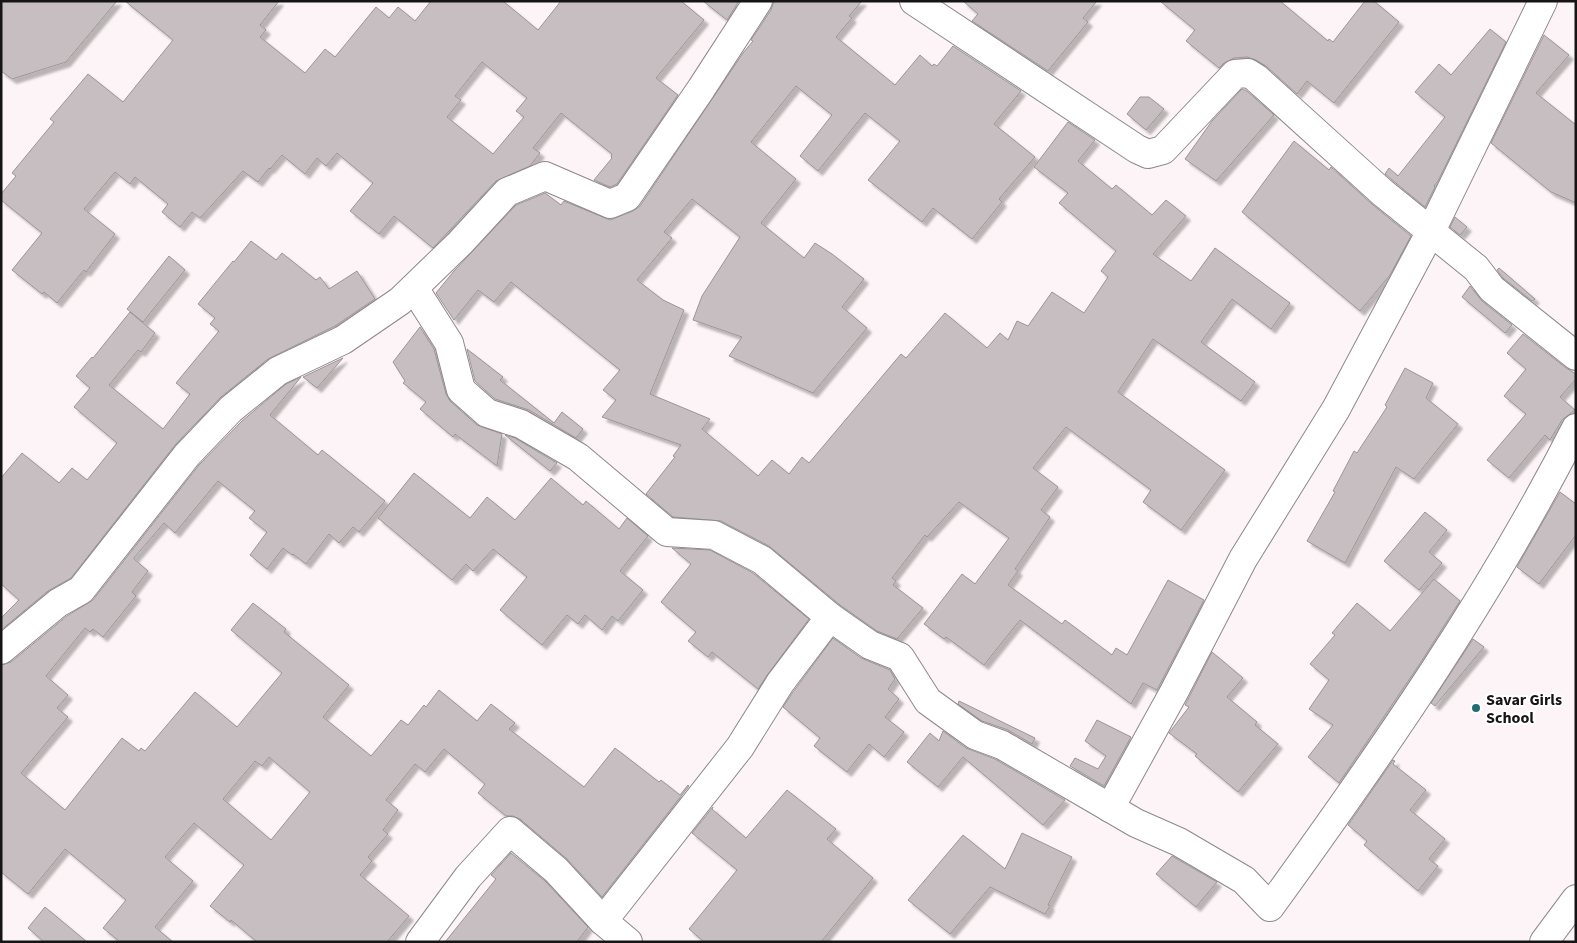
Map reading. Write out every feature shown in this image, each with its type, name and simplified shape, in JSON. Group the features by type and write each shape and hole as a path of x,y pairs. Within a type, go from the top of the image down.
{"street":[{"path":"1,650 58,603 81,590 186,454 231,409 278,371 343,340 400,301 460,243 507,192 545,176 610,204 627,197 701,89 758,1"},
{"path":"914,1 1148,154 1163,150 1235,74 1248,73 1256,78 1383,193 1476,268 1492,289 1576,356"},
{"path":"1110,808 1174,692 1243,559 1336,409 1431,231 1543,1"},
{"path":"414,288 449,343 461,390 487,413 521,424 578,457 667,532 714,535 762,560 830,617 870,645 900,657 928,701 975,735 1002,745 1136,823 1179,842 1244,880 1270,907 1334,819 1452,644 1546,486 1576,428"},
{"path":"603,921 740,747 780,683 830,617"},
{"path":"420,942 468,877 510,831 556,870 603,921 628,942"},
{"path":"1544,942 1576,898"}],"building":[{"path":"1,1 117,1 66,62 12,79 1,71"},
{"path":"125,1 279,1 260,25 266,30 260,37 305,73 325,49 335,57 376,7 389,18 398,7 415,21 431,1 503,1 538,30 561,1 681,1 704,20 656,78 678,95 617,184 610,187 594,180 612,158 612,154 561,113 533,148 540,153 530,166 496,181 433,248 394,216 379,234 350,211 373,183 337,153 326,166 317,158 305,174 282,155 258,182 243,171 200,218 192,212 180,227 162,212 168,204 135,177 130,184 115,172 84,209 115,234 86,272 84,270 57,303 44,292 42,294 12,270 42,233 1,200 1,194 16,176 12,173 54,122 50,119 88,74 123,102 173,40","holes":["482,62 527,98 516,111 524,117 493,154 447,117 461,100 455,96"]},
{"path":"703,1 739,1 727,20"},
{"path":"774,1 862,1 849,16 852,18 836,37 895,85 920,55 932,66 934,64 937,66 953,46 1021,91 994,124 1035,157 999,199 1002,202 972,239 933,208 922,222 868,180 900,141 865,113 818,171 800,156 832,115 796,86 751,142 796,179 761,223 804,258 815,243 864,279 842,307 867,328 813,393 729,356 742,337 693,320 702,296 740,237 692,199 664,232 672,238 637,280 663,300 684,310 650,394 710,419 702,429 758,476 772,460 789,474 802,457 809,463 901,354 906,358 945,313 987,348 1000,333 1008,340 1017,321 1028,326 1052,292 1084,313 1108,277 1101,271 1116,251 1059,203 1068,193 1034,167 1068,122 1095,140 1078,161 1112,189 1116,185 1152,215 1166,200 1186,216 1153,254 1191,281 1215,248 1290,303 1271,329 1232,299 1201,342 1255,382 1241,401 1153,339 1118,392 1225,470 1181,530 1143,502 1151,490 1066,427 1033,468 1058,487 1041,510 1050,517 1015,569 1018,571 1008,585 1062,624 1065,620 1112,655 1116,648 1127,655 1168,580 1204,600 1157,690 1143,683 1131,704 1020,620 984,665 946,637 944,639 924,624 962,574 975,584 1009,538 959,502 927,537 925,535 892,578 896,581 893,585 923,608 897,639 877,631 840,605 769,546 721,521 673,517 646,494 675,457 673,456 681,445 602,417 616,400 603,390 620,370 511,282 494,302 478,290 454,320 436,293 516,205 545,193 561,205 564,201 610,220 633,211 640,206 753,41 751,40 771,10"},
{"path":"963,1 1097,1 1083,18 1088,22 1048,71 972,21 978,14"},
{"path":"1160,1 1280,1 1328,41 1329,39 1333,42 1365,1 1374,1 1399,22 1334,103 1307,81 1297,94 1266,66 1247,57 1234,58 1219,68 1186,41 1195,30"},
{"path":"1490,29 1506,42 1425,207 1385,174 1389,168 1398,176 1445,117 1415,92 1439,64 1451,75"},
{"path":"1544,35 1569,55 1536,93 1576,125 1576,203 1551,192 1491,143"},
{"path":"1242,89 1247,91 1274,115 1216,181 1185,159 1212,121"},
{"path":"1140,97 1149,97 1164,109 1146,130 1127,114"},
{"path":"1294,141 1329,170 1331,167 1411,236 1390,275 1360,311 1242,212"},
{"path":"1455,217 1467,227 1460,235 1450,227"},
{"path":"251,241 276,260 282,253 316,280 320,277 329,289 357,271 375,299 335,326 268,359 221,397 175,445 71,578 48,591 1,630 1,618 19,600 1,584 1,478 22,453 59,483 72,468 87,480 117,443 74,407 90,388 76,376 130,312 155,333 141,352 138,350 109,385 163,429 190,394 176,383 219,331 210,324 215,318 198,304"},
{"path":"169,256 185,270 143,322 127,309"},
{"path":"1499,268 1535,299 1532,301 1503,278 1497,270"},
{"path":"1470,286 1482,301 1512,325 1505,333 1462,297"},
{"path":"420,327 434,349 446,394 450,401 477,425 502,434 497,466 455,434 453,437 420,409 426,402 403,383 405,381 393,362"},
{"path":"1523,334 1576,374 1576,379 1560,397 1575,410 1562,420 1550,440 1545,435 1509,478 1487,460 1526,414 1504,396 1526,369 1507,353"},
{"path":"467,349 503,377 500,380 554,423 562,412 583,429 576,438 529,410 495,399 475,381"},
{"path":"343,358 317,388 303,377"},
{"path":"1405,368 1433,383 1426,398 1458,424 1414,479 1396,467 1345,563 1307,541 1335,492 1333,491 1354,451 1357,453 1387,407 1385,405"},
{"path":"301,377 270,415 318,455 322,450 385,501 359,532 353,527 339,543 329,534 306,564 283,548 267,569 250,555 267,532 249,518 255,511 218,481 175,533 164,523 134,558 148,571 132,592 136,596 103,637 93,629 90,632 85,628 46,676 68,695 57,708 68,717 21,773 65,810 122,738 139,751 141,748 145,751 195,692 237,727 282,673 231,630 253,603 286,629 284,632 349,685 323,717 371,756 401,720 408,725 424,705 426,707 439,690 477,721 491,704 515,723 509,729 584,787 615,748 659,782 661,780 680,795 688,785 602,897 567,859 520,819 506,816 478,793 485,784 444,749 425,772 415,764 386,800 398,810 383,830 388,834 368,857 372,861 360,875 409,916 387,942 257,942 231,920 230,922 210,906 244,865 194,823 165,857 193,881 155,927 173,942 120,942 103,928 126,900 65,849 28,894 1,872 1,665 11,662 67,616 93,600 199,465 242,421 286,384","holes":["269,757 310,792 271,840 223,799 255,761 262,766"]},
{"path":"505,435 515,438 557,463 550,471"},
{"path":"414,473 470,518 487,497 515,520 551,478 583,505 586,501 619,529 627,518 648,536 620,571 643,590 618,621 612,616 602,630 585,615 578,624 567,615 542,645 500,610 527,577 493,549 473,571 466,564 452,580 378,518"},
{"path":"1560,492 1576,504 1576,535 1539,584 1517,567"},
{"path":"1425,512 1447,530 1429,552 1442,563 1419,590 1384,561"},
{"path":"672,548 710,550 753,573 809,619 758,689 712,652 708,657 688,641 696,632 661,602 691,564"},
{"path":"1434,579 1460,601 1339,783 1308,757 1333,725 1309,709 1329,680 1310,664 1335,635 1332,633 1357,603 1390,631"},
{"path":"833,638 861,658 890,670 895,679 888,689 899,699 885,717 904,732 884,757 869,744 847,772 814,746 820,738 783,707"},
{"path":"1473,639 1484,647 1435,706 1431,703"},
{"path":"1212,652 1243,678 1227,697 1257,722 1255,725 1278,744 1238,792 1195,756 1197,754 1169,733 1189,707 1185,705"},
{"path":"959,701 1035,738 1032,744 1008,730 982,721 958,704"},
{"path":"1097,720 1131,737 1104,786 1070,766 1075,758 1098,769 1106,756 1085,741"},
{"path":"943,731 966,748 995,759 1065,800 1043,825 963,757 938,787 907,762 930,733 939,741"},
{"path":"1393,760 1395,761 1393,764 1426,790 1410,810 1445,839 1429,859 1438,866 1418,891 1364,845 1367,841 1348,825"},
{"path":"787,790 836,829 827,839 873,878 821,942 704,942 689,929 737,870 692,833 713,807 712,809 746,838"},
{"path":"1022,833 1072,857 1045,914 990,887 950,934 908,900 963,835 1005,869"},
{"path":"511,853 545,881 588,927 577,942 445,942 496,879 491,875"},
{"path":"1172,856 1217,882 1196,907 1156,874"},
{"path":"45,907 87,942 44,942 28,928"}],"place":[{"name":"Savar Girls School","path":"1476,708"}]}
